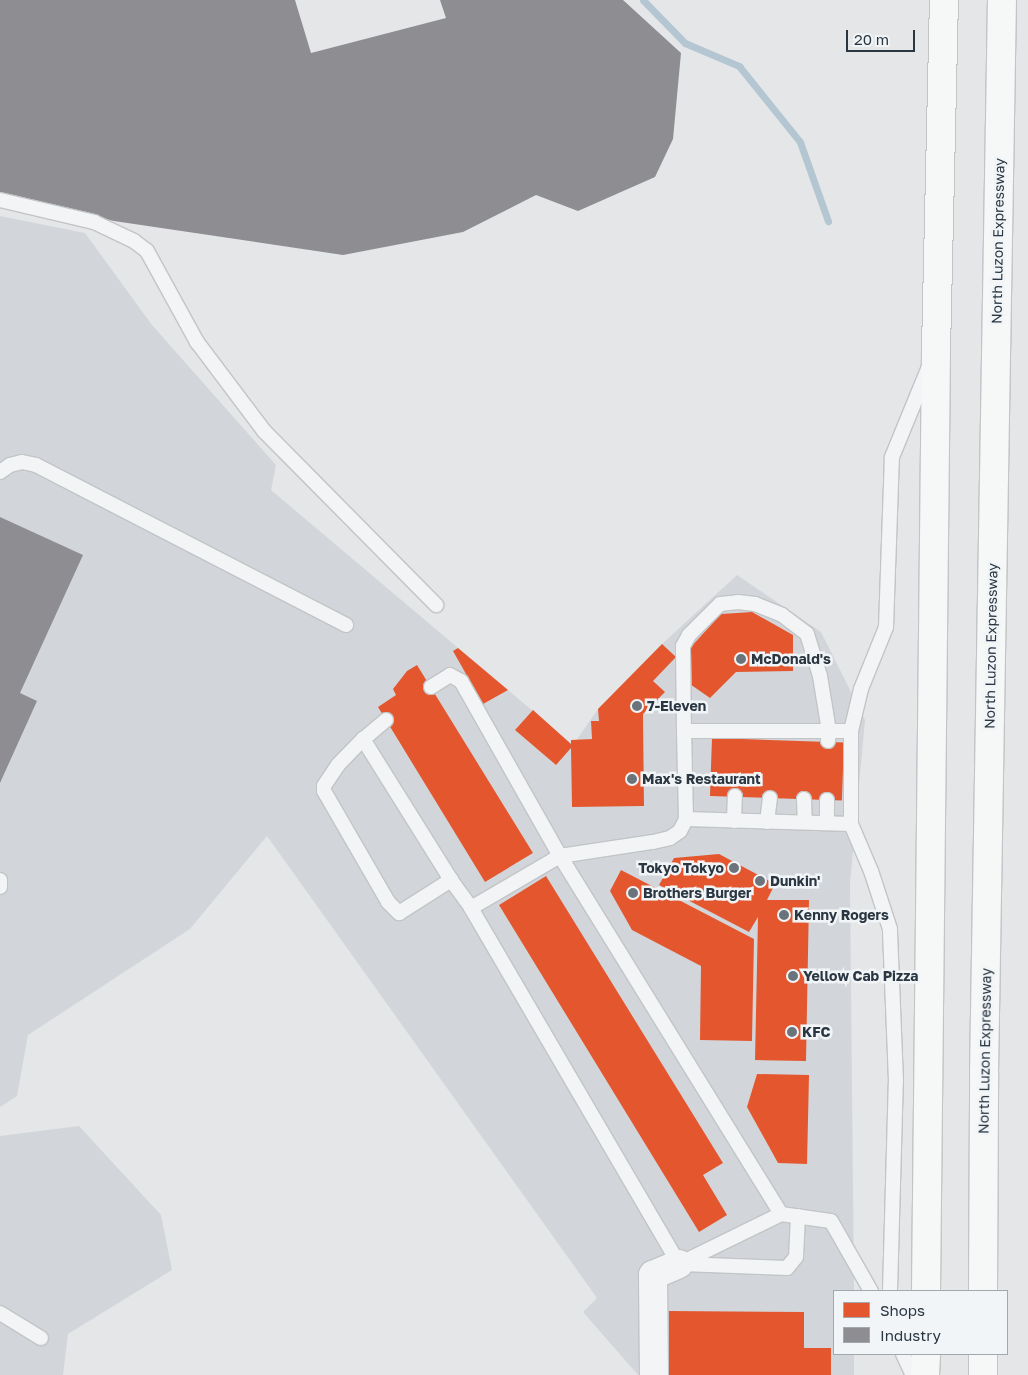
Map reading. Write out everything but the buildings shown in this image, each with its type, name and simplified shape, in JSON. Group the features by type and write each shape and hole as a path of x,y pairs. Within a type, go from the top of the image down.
{"highway":[{"path":"926,1290 936,350 944,0"},
{"name":"North Luzon Expressway","path":"984,1290 984,1054 1002,0"},
{"path":"925,1375 926,1355"},
{"path":"983,1355 983,1375"}],"street":[{"path":"654,1375 653,1275 679,1264"}],"lane":[{"path":"0,200 94,222 134,241 148,251 197,342 264,431 436,605"},
{"path":"890,1290 896,1081 890,929 871,871 851,824 851,731 861,689 886,627 892,457 936,350"},
{"path":"0,472 10,465 22,462 36,465 346,625"},
{"path":"471,908 560,856 670,838 680,830 686,819 683,646 689,634 720,604 738,602 755,604 782,615 807,634 820,676 829,736"},
{"path":"431,687 450,675 461,681 560,856 781,1214"},
{"path":"386,720 363,739 338,765 323,790 388,902 399,913 451,880"},
{"path":"684,731 736,735 829,736 851,731"},
{"path":"363,739 451,880 471,908 679,1264"},
{"path":"734,820 735,796"},
{"path":"767,822 770,798"},
{"path":"804,798 805,822"},
{"path":"827,800 827,823"},
{"path":"686,819 851,824"},
{"path":"0,880 0,887"},
{"path":"679,1264 781,1214 798,1216 831,1222 870,1290"},
{"path":"679,1264 787,1268 796,1257 798,1216"},
{"path":"0,1313 41,1338"},
{"path":"903,1355 913,1375"}],"shaded area":[{"path":"0,216 85,233 152,325 276,465 271,490 573,745 598,709 662,644 737,575 821,632 865,720 850,884 854,1290 833,1290 833,1355 854,1355 854,1375 638,1375 583,1312 597,1298 267,836 190,929 28,1035 17,1096 0,1107"},
{"path":"79,1126 161,1215 172,1270 68,1334 63,1375 0,1375 0,1136"}],"waterway":[{"path":"643,0 685,43 739,66 800,142 828,221"}],"place":[{"name":"McDonald's","path":"741,659"},
{"name":"7-Eleven","path":"637,706"},
{"name":"Max's Restaurant","path":"632,779"},
{"name":"Tokyo Tokyo","path":"734,868"},
{"name":"Dunkin'","path":"760,881"},
{"name":"Brothers Burger","path":"633,893"},
{"name":"Kenny Rogers","path":"784,915"},
{"name":"Yellow Cab Pizza","path":"793,976"},
{"name":"KFC","path":"792,1032"}]}
